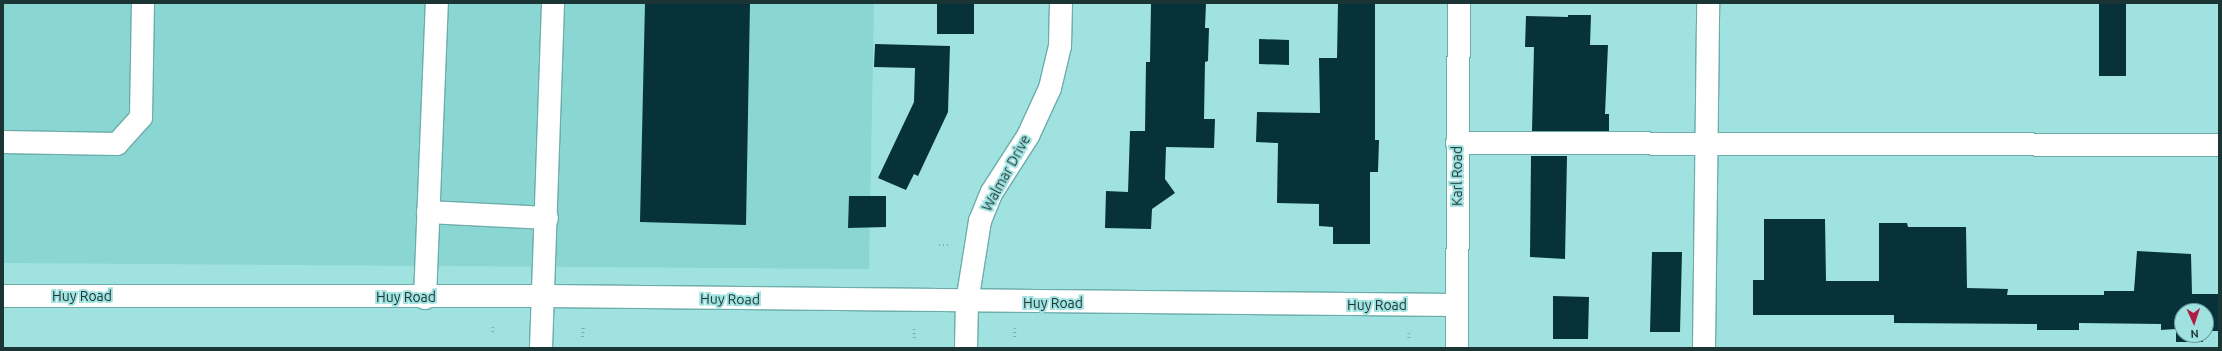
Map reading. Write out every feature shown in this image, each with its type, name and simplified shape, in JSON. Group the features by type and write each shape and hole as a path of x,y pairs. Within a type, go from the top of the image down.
{"street":[{"path":"3,142 117,144 141,117 143,3"},
{"path":"425,298 437,3"},
{"path":"541,348 545,296 553,3"},
{"name":"Walmar Drive","path":"966,348 967,302 980,221 992,192 1028,136 1050,88 1060,46 1061,3"},
{"name":"Karl Road","path":"1457,348 1456,305 1459,3"},
{"path":"1704,348 1708,3"},
{"path":"1458,143 1706,146 2219,145"},
{"path":"428,212 547,218"},
{"name":"Huy Road","path":"3,296 425,298 545,296 967,302 1456,305"}],"path":[{"path":"939,245 949,245"},
{"path":"493,327 493,334"},
{"path":"582,337 583,327"},
{"path":"1015,328 1015,338"},
{"path":"914,329 915,339"},
{"path":"1409,330 1409,338"}],"shaded area":[{"path":"3,3 874,3 869,269 3,263"}],"building":[{"path":"645,3 750,3 746,225 640,222"},
{"path":"937,3 974,3 974,34 937,34"},
{"path":"1151,3 1206,3 1205,28 1209,28 1208,61 1205,62 1204,119 1215,119 1214,148 1166,147 1165,179 1175,193 1152,209 1151,229 1105,228 1106,191 1128,192 1130,131 1145,131 1146,62 1150,62"},
{"path":"1338,3 1375,3 1375,140 1379,140 1378,172 1370,172 1370,244 1333,244 1333,227 1319,226 1319,204 1277,203 1278,143 1256,142 1257,112 1320,113 1319,58 1337,58"},
{"path":"2099,3 2126,3 2126,76 2099,76"},
{"path":"1568,15 1591,15 1590,45 1608,45 1605,114 1609,114 1609,131 1532,131 1534,47 1525,47 1526,16 1568,17"},
{"path":"1259,39 1289,40 1289,65 1259,64"},
{"path":"875,44 950,46 948,112 918,176 914,174 906,190 878,178 914,102 915,68 874,67"},
{"path":"1531,156 1567,156 1565,259 1530,257"},
{"path":"849,196 886,196 886,227 848,228"},
{"path":"1764,219 1825,219 1826,281 1879,281 1879,223 1907,223 1908,227 1966,227 1967,288 2008,289 2007,295 2104,295 2104,291 2134,291 2137,251 2191,254 2192,294 2219,294 2219,331 2214,331 2214,303 2174,303 2174,329 2161,330 2161,324 2079,323 2079,330 2037,330 2037,324 1894,323 1894,315 1753,315 1753,280 1764,280"},
{"path":"1652,252 1682,252 1680,332 1650,332"},
{"path":"1553,296 1589,297 1588,339 1553,339"}]}
